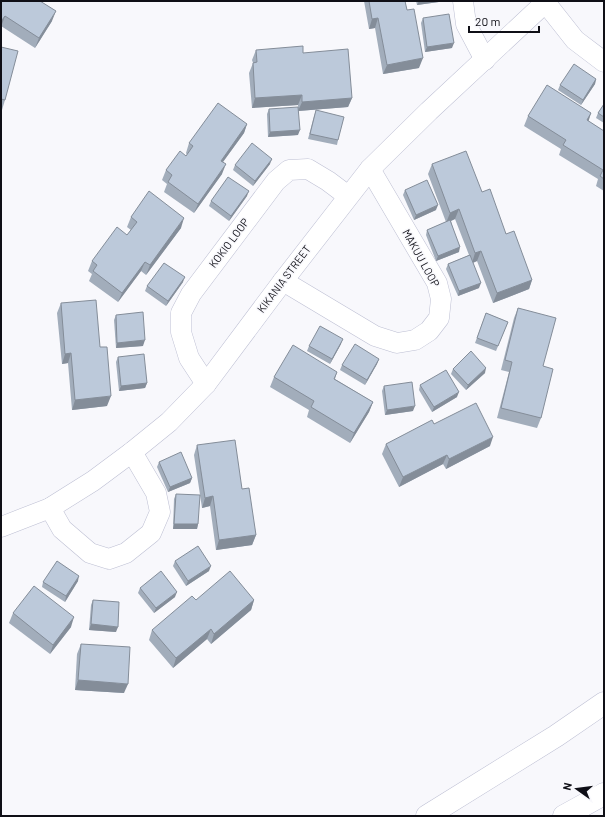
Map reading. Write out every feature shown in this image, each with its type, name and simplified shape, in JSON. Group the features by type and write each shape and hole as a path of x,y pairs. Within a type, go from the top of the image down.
{"highway":[{"path":"427,816 556,736 604,702"},
{"path":"564,816 604,794"}],"street":[{"path":"463,1 466,24 485,60"},
{"path":"546,2 575,40 604,62"},
{"name":"KIKANIA STREET","path":"1,527 50,508 93,481 169,422 206,384 282,281 370,169 546,2"},
{"name":"KOKIO LOOP","path":"206,384 188,358 181,332 181,313 190,294 276,181 290,170 308,168 348,196"},
{"name":"MAKUU LOOP","path":"282,281 375,336 397,343 415,340 429,331 439,318 441,299 437,283 370,169"},
{"path":"50,508 62,529 90,553 109,559 126,554 151,533 160,512 156,493 132,452"}],"building":[{"path":"1,1 40,1 56,11 39,38 5,16 2,20"},
{"path":"369,1 405,1 407,10 414,9 423,58 387,65 378,18 372,19"},
{"path":"449,14 454,43 427,47 423,18"},
{"path":"303,46 303,53 348,49 352,98 302,102 302,95 255,98 253,63 257,62 256,50"},
{"path":"1,47 18,51 5,100 1,99"},
{"path":"574,64 596,79 583,100 560,85"},
{"path":"547,85 591,113 587,120 604,131 604,179 600,176 603,170 563,145 566,140 528,116"},
{"path":"218,103 247,124 221,161 226,164 198,204 168,182 172,175 166,170 180,151 186,156 193,146 189,143"},
{"path":"604,104 604,117 598,113"},
{"path":"298,107 300,130 270,132 269,109"},
{"path":"316,110 344,117 338,140 310,134"},
{"path":"252,143 272,159 255,181 235,165"},
{"path":"466,151 482,192 490,189 506,234 514,231 532,280 497,293 481,251 475,253 459,209 450,213 432,164"},
{"path":"228,177 249,191 231,216 211,201"},
{"path":"427,180 438,205 416,215 405,190"},
{"path":"149,191 184,218 150,265 145,262 122,293 93,271 97,265 92,261 117,227 127,235 137,222 131,217"},
{"path":"450,220 460,247 438,256 427,230"},
{"path":"470,255 481,283 459,291 448,264"},
{"path":"164,263 185,277 168,301 147,286"},
{"path":"96,300 100,347 107,347 111,396 75,400 71,353 65,354 61,303"},
{"path":"518,308 556,318 543,366 553,369 541,418 501,408 512,362 505,360"},
{"path":"143,312 145,340 117,343 116,315"},
{"path":"486,313 508,322 498,346 477,338"},
{"path":"320,326 343,339 332,359 309,346"},
{"path":"355,344 379,359 367,380 342,365"},
{"path":"293,345 337,372 334,379 373,402 354,433 311,407 314,401 274,377"},
{"path":"471,351 486,368 468,385 453,369"},
{"path":"144,354 147,383 121,386 118,357"},
{"path":"446,370 459,392 434,407 420,385"},
{"path":"412,382 415,406 387,410 384,386"},
{"path":"476,403 493,437 449,459 447,455 403,477 386,444 432,420 434,424"},
{"path":"235,440 242,489 249,488 256,535 219,540 213,496 205,498 197,445"},
{"path":"181,452 192,478 170,487 159,462"},
{"path":"176,494 200,495 198,524 174,524"},
{"path":"198,546 211,566 188,581 175,561"},
{"path":"57,561 79,576 66,596 43,582"},
{"path":"161,571 177,592 156,608 140,588"},
{"path":"230,571 254,600 214,634 211,629 176,658 152,630 192,596 196,600"},
{"path":"34,586 74,617 53,645 13,613"},
{"path":"93,600 119,602 118,627 91,624"},
{"path":"81,644 130,647 128,684 78,680"}]}
